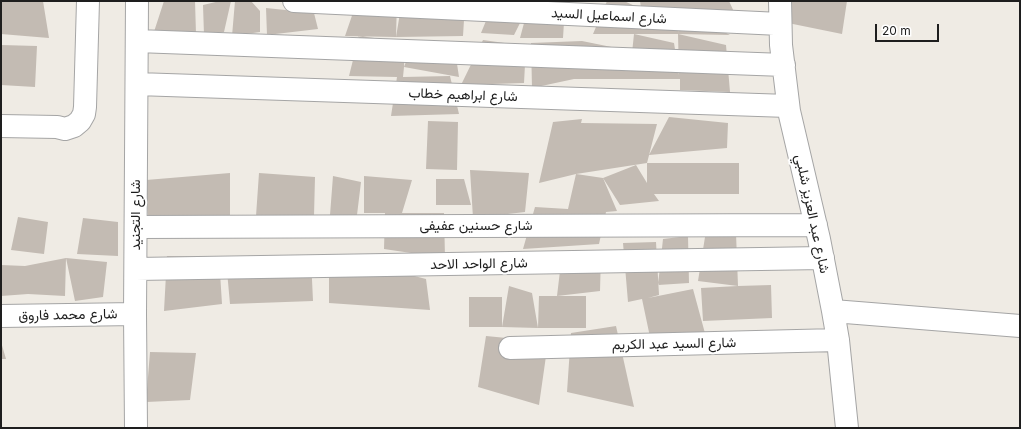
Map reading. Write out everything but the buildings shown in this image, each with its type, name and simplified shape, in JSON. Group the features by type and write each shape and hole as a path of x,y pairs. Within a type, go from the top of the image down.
{"street":[{"path":"1,126 65,129 74,126 80,121 84,114 85,107 88,1"},
{"name":"شارع التجنيد","path":"136,428 135,314 137,1"},
{"name":"شارع اسماعيل السيد","path":"294,1 780,24"},
{"name":"شارع عبد العزيز شلبي","path":"780,1 781,45 788,106 816,225 833,311 838,340 847,428"},
{"path":"137,41 784,64"},
{"name":"شارع ابراهيم خطاب","path":"137,84 788,106"},
{"name":"شارع حسنين عفيفى","path":"136,227 816,225"},
{"name":"شارع الواحد الاحد","path":"136,269 823,258"},
{"path":"833,311 1020,326"},
{"name":"شارع محمد فاروق","path":"1,316 135,314"},
{"name":"شارع السيد عبد الكريم","path":"510,348 838,340"}]}
